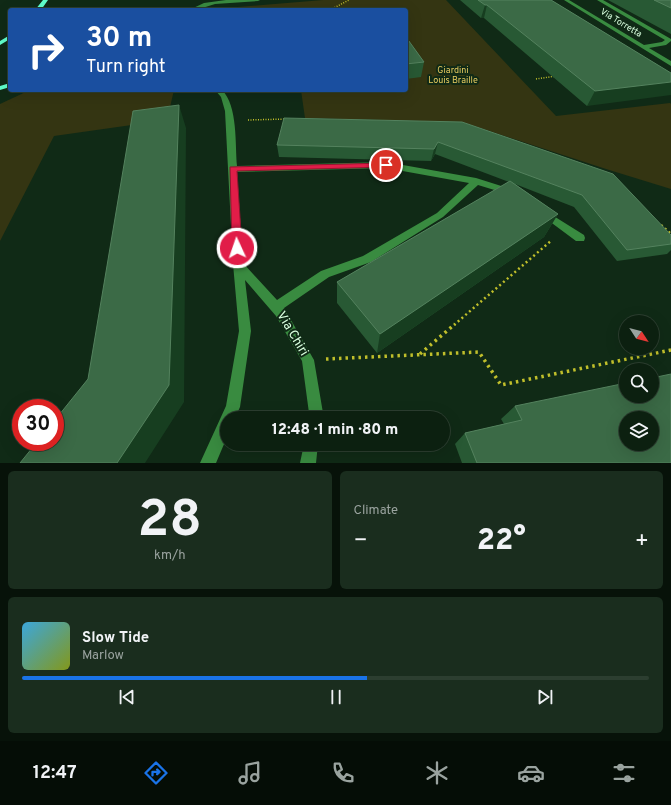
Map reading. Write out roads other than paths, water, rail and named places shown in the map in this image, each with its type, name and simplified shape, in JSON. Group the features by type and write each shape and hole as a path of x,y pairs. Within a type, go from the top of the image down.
{"main road":[{"path":"40,8 46,0"}],"street":[{"path":"195,8 208,4 258,0"},
{"name":"Via Torretta","path":"566,0 670,62"},
{"path":"599,0 669,40 664,44 643,47"},
{"path":"221,92 229,111 238,264 245,331 233,407 231,411"},
{"path":"233,169 386,165 476,181 521,195"},
{"path":"276,307 325,274 368,259 440,215 476,181"},
{"path":"534,205 580,238"},
{"name":"Via Chiri","path":"238,264 276,307 308,360 316,411"},
{"path":"208,463 220,435"},
{"path":"308,463 310,451"}],"park label":[{"name":"Giardini Louis Braille","path":"453,76"}]}
